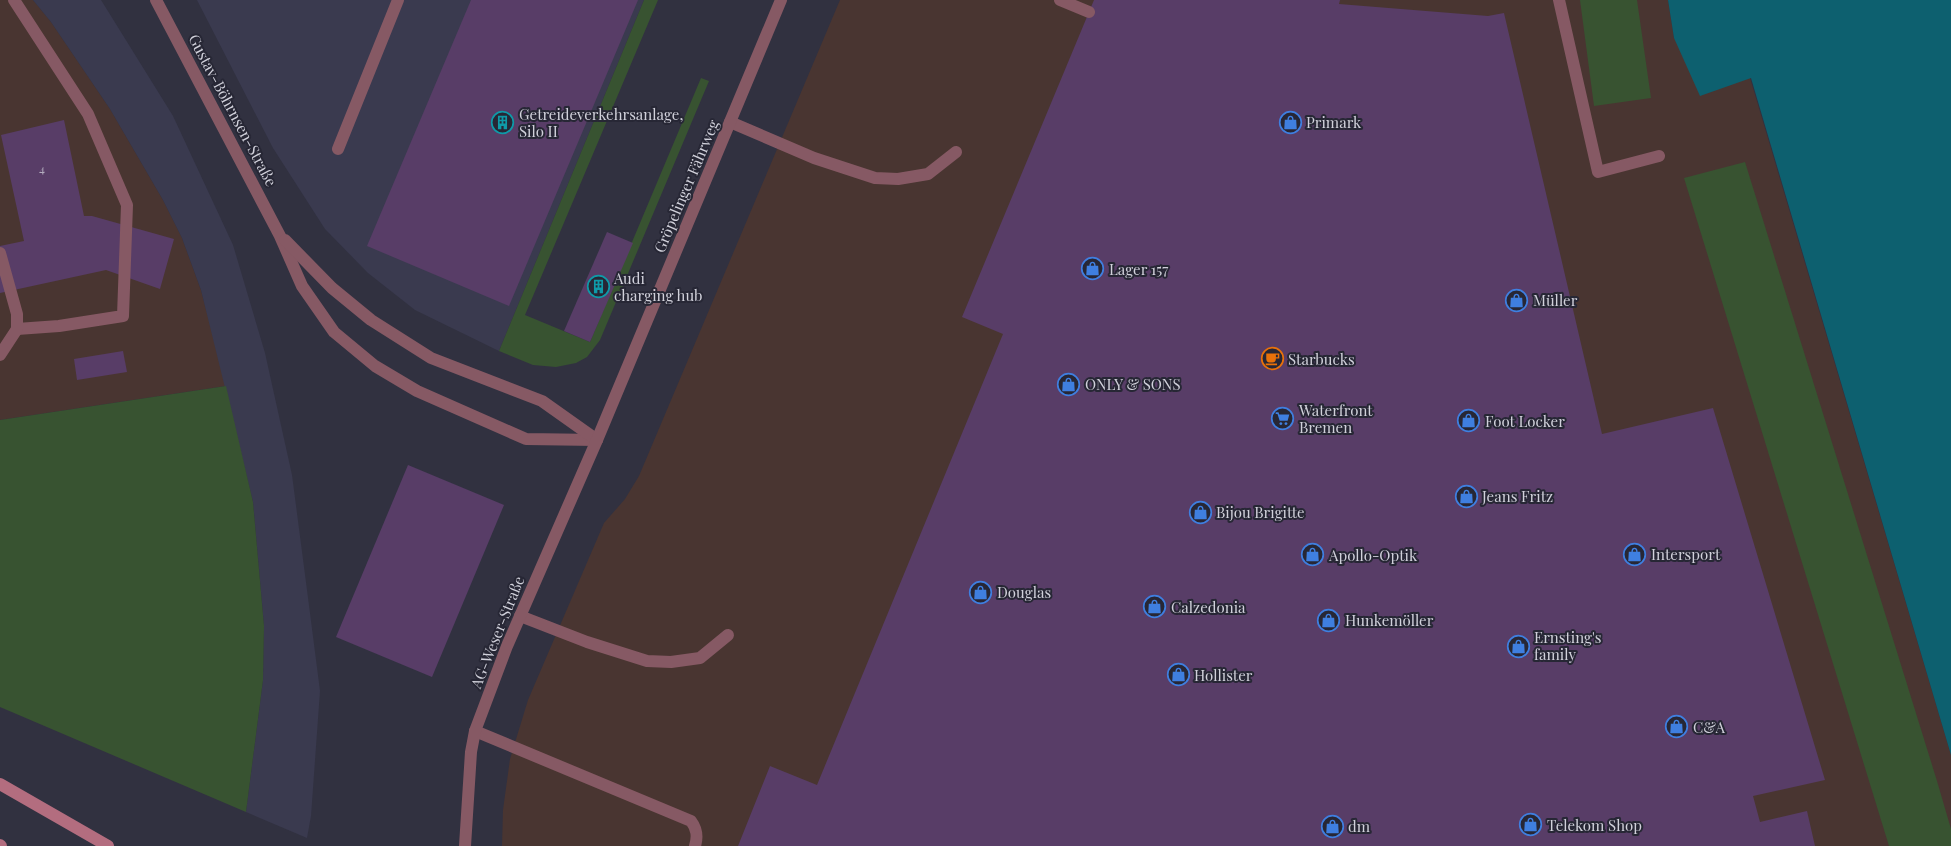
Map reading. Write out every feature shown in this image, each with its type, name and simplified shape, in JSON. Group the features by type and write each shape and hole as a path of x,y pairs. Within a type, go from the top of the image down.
{"street":[{"path":"14,0 88,114 127,205 123,316 59,326 17,329"},
{"name":"Gustav-Böhrnsen-Straße","path":"156,0 280,236 302,286 334,332 375,366 417,391 526,439 597,440"},
{"path":"338,149 398,0"},
{"name":"Gröpelinger Fährweg","path":"597,440 781,0"},
{"path":"1060,0 1089,12"},
{"path":"1559,0 1598,172 1659,156"},
{"path":"730,122 814,158 875,178 898,179 928,174 956,152"},
{"name":"Gustav-Böhrnsen-Straße","path":"280,236 332,288 371,320 431,358 542,400 597,440"},
{"path":"0,253 17,314 17,329 0,355"},
{"name":"AG-Weser-Straße","path":"465,846 471,752 475,731 520,616 597,440"},
{"path":"520,616 587,642 647,661 671,662 700,658 728,635"},
{"path":"475,731 691,821 696,828 697,839 695,846"},
{"path":"0,784 108,846"}],"shaded area":[{"path":"0,0 33,0 51,22 110,109 163,200 182,238 201,290 226,386 0,420"},
{"path":"33,0 101,0 173,116 233,245 265,353 292,475 320,691 311,816 307,838 246,812 263,680 264,626 253,502 201,290 182,238 163,200 110,109 51,22"},
{"path":"197,0 644,0 499,351 415,310 368,273 325,229 273,148"},
{"name":"Waterfront Bremen","path":"840,0 1668,0 1674,38 1750,78 1951,755 1951,846 502,846 503,810 510,759 528,700 604,523 625,499 639,476"},
{"path":"1668,0 1951,0 1951,755 1751,78 1700,96 1674,38"}],"green space":[{"path":"644,0 658,0 525,315 590,342 701,78 709,81 600,340 587,357 576,363 556,367 533,365 499,351"},
{"path":"1580,0 1637,0 1651,98 1594,106"},
{"path":"1745,162 1937,781 1951,829 1951,846 1889,846 1684,178"},
{"path":"226,386 253,502 264,626 263,680 246,812 0,707 0,420"}],"building":[{"name":"Getreideverkehrsanlage, Silo II","path":"471,0 638,0 509,306 367,246"},
{"name":"Waterfront Bremen","path":"1094,0 1340,0 1339,4 1488,16 1504,13 1602,434 1713,408 1825,780 1753,796 1760,822 1807,811 1815,846 738,846 770,766 817,785 1003,334 962,317"},
{"path":"64,120 84,216 92,216 174,239 160,289 106,270 0,293 0,246 24,241 1,135"},
{"name":"Audi charging hub","path":"607,232 633,243 590,342 564,331"},
{"path":"123,351 127,372 77,380 74,359"},
{"path":"408,465 504,505 432,677 336,637"}],"place":[{"name":"Primark","path":"1290,122"},
{"name":"Getreideverkehrsanlage, Silo II","path":"503,123"},
{"name":"Lager 157","path":"1093,269"},
{"name":"Audi charging hub","path":"598,287"},
{"name":"Müller","path":"1517,300"},
{"name":"Starbucks","path":"1272,359"},
{"name":"ONLY & SONS","path":"1069,384"},
{"name":"Waterfront Bremen","path":"1283,419"},
{"name":"Foot Locker","path":"1469,421"},
{"name":"Jeans Fritz","path":"1466,496"},
{"name":"Bijou Brigitte","path":"1200,512"},
{"name":"Intersport","path":"1635,554"},
{"name":"Apollo-Optik","path":"1313,555"},
{"name":"Douglas","path":"981,592"},
{"name":"Calzedonia","path":"1155,607"},
{"name":"Hunkemöller","path":"1329,620"},
{"name":"Ernsting's family","path":"1518,646"},
{"name":"Hollister","path":"1178,675"},
{"name":"C&A","path":"1677,727"},
{"name":"Telekom Shop","path":"1531,825"},
{"name":"dm","path":"1332,826"}]}
